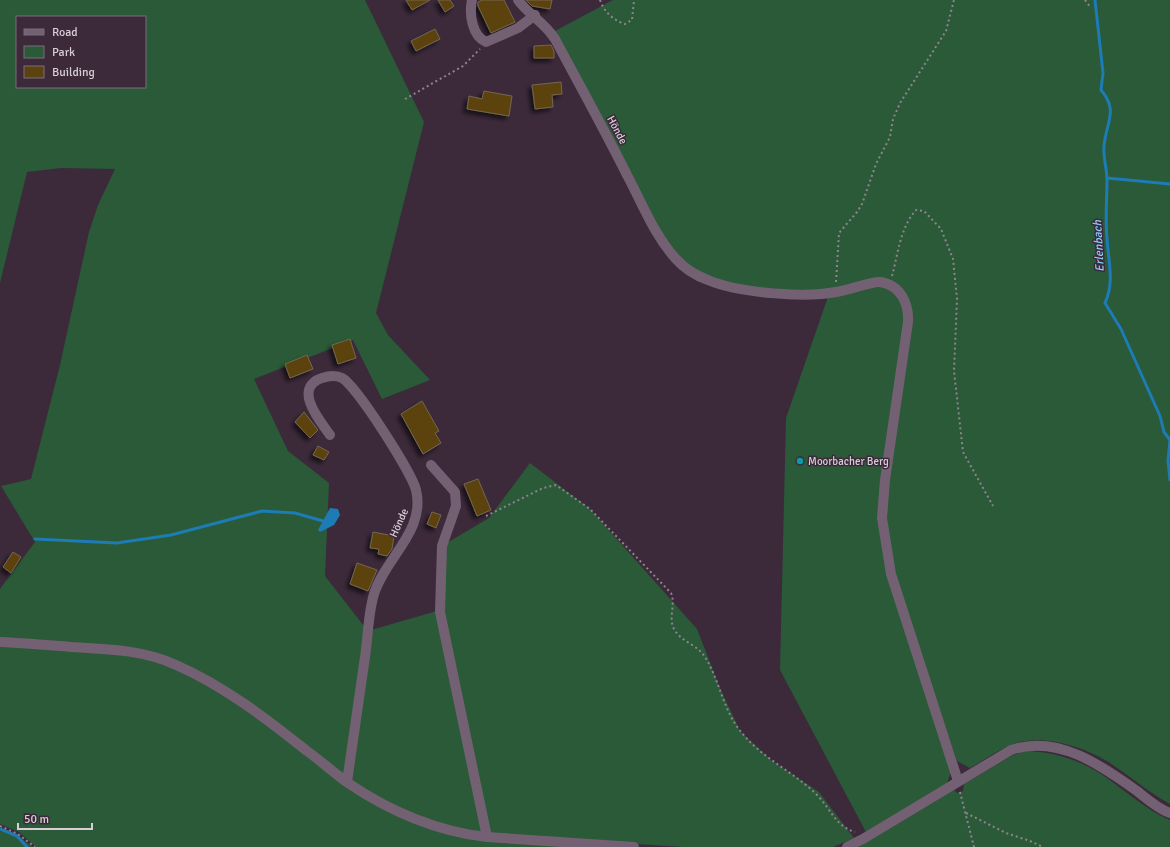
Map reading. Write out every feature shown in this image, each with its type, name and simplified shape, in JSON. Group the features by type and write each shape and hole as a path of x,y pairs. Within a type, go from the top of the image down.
{"street":[{"path":"472,0 470,11 474,28 480,40 486,42 496,40 518,28 534,15"},
{"name":"Hönde","path":"518,0 523,7 548,28 555,39 648,216 676,259 688,270 708,280 731,288 802,294 836,292 880,281 889,285"},
{"path":"889,285 897,289 905,300 908,310 884,480 882,518 885,543 891,574 958,781"},
{"name":"Hönde","path":"330,435 309,402 308,392 312,384 320,378 333,375 343,378 355,391 390,441 411,474 418,502 417,516 412,529 374,595 347,782"},
{"path":"431,465 455,492 457,498 456,506 442,546 440,612 487,837"},
{"path":"0,642 114,650 153,656 169,662 209,681 244,704 272,723 347,782 387,805 431,825 464,834 487,837 634,847"},
{"path":"847,847 864,839 1011,750 1031,744 1049,746 1076,754 1089,760 1116,776 1156,806 1170,813"}],"path":[{"path":"600,0 608,14 616,21 625,24 632,20 634,0"},
{"path":"836,292 839,233 862,204 876,164 890,137 900,103 946,31 954,0"},
{"path":"1085,0 1090,7"},
{"path":"405,99 463,66 486,42"},
{"path":"889,285 903,231 909,218 916,210 924,210 941,229 953,259 957,299 954,371 963,452 993,506"},
{"path":"486,516 543,488 556,485 590,509 671,593 672,620 674,628 680,637 705,657 727,709 742,734 771,760 815,793 837,822 848,830 857,833 864,839"},
{"path":"958,781 974,847"},
{"path":"966,813 1006,834 1030,841 1043,847"},
{"path":"0,826 18,834 35,847"}],"green space":[{"path":"0,0 365,0 424,122 376,313 388,335 430,380 382,399 353,340 254,379 288,451 329,483 325,576 367,630 346,779 176,662 0,640 0,589 35,542 1,486 31,479 60,365 89,232 98,205 115,169 61,168 27,172 0,283"},
{"path":"613,0 1170,0 1170,804 1110,763 1087,751 1061,743 1034,740 1010,745 970,768 957,761 892,568 952,769 947,783 866,832 780,670 786,418 830,291 731,287 689,268 654,224 555,31"},
{"path":"530,463 590,509 697,629 720,688 740,731 771,760 819,792 854,838 833,847 683,847 490,835 442,611 445,544 489,518"},
{"path":"437,611 485,835 466,832 431,821 398,807 349,781 371,630"},
{"path":"0,644 72,649 157,660 225,695 346,784 430,826 574,847 36,847 19,832 0,824"},
{"path":"1028,751 1057,755 1093,769 1143,805 1170,820 1170,847 859,847 954,790 957,793 963,791 964,784 1013,755"},
{"path":"0,829 17,835 33,847 0,847"}],"water":[{"path":"330,508 338,509 340,515 334,525 320,532 318,530"}],"building":[{"path":"406,0 430,0 412,10"},
{"path":"438,0 450,0 454,6 445,12"},
{"path":"482,0 504,0 515,22 491,33 478,6 478,2"},
{"path":"526,0 552,0 550,9 532,6"},
{"path":"435,29 440,39 416,51 411,41"},
{"path":"551,45 554,51 554,58 534,58 534,46"},
{"path":"561,82 562,94 552,95 553,107 535,109 532,85"},
{"path":"484,91 512,96 509,116 467,109 469,96 482,99"},
{"path":"350,339 356,358 338,364 332,345"},
{"path":"307,355 313,369 290,378 285,364"},
{"path":"422,401 439,431 435,433 441,443 423,454 401,414"},
{"path":"304,412 318,430 310,438 295,422"},
{"path":"318,446 329,452 324,460 313,455"},
{"path":"478,479 491,510 477,516 464,484"},
{"path":"432,512 441,515 436,528 427,524"},
{"path":"373,532 394,536 392,549 387,556 378,554 379,549 370,548"},
{"path":"13,552 21,557 11,573 3,567"},
{"path":"357,563 377,570 368,591 350,584"}],"waterway":[{"name":"Erlenbach","path":"1095,0 1103,73 1101,90 1106,97 1110,111 1104,146 1107,176 1106,223 1110,271 1110,287 1105,303 1121,329 1160,416 1164,432 1170,440 1168,461 1170,480"},
{"path":"1107,178 1170,184"},
{"path":"35,539 117,543 171,535 262,511 295,513 323,521"},
{"path":"0,829 17,836 27,847"}],"place":[{"name":"Moorbacher Berg","path":"800,461"}]}
